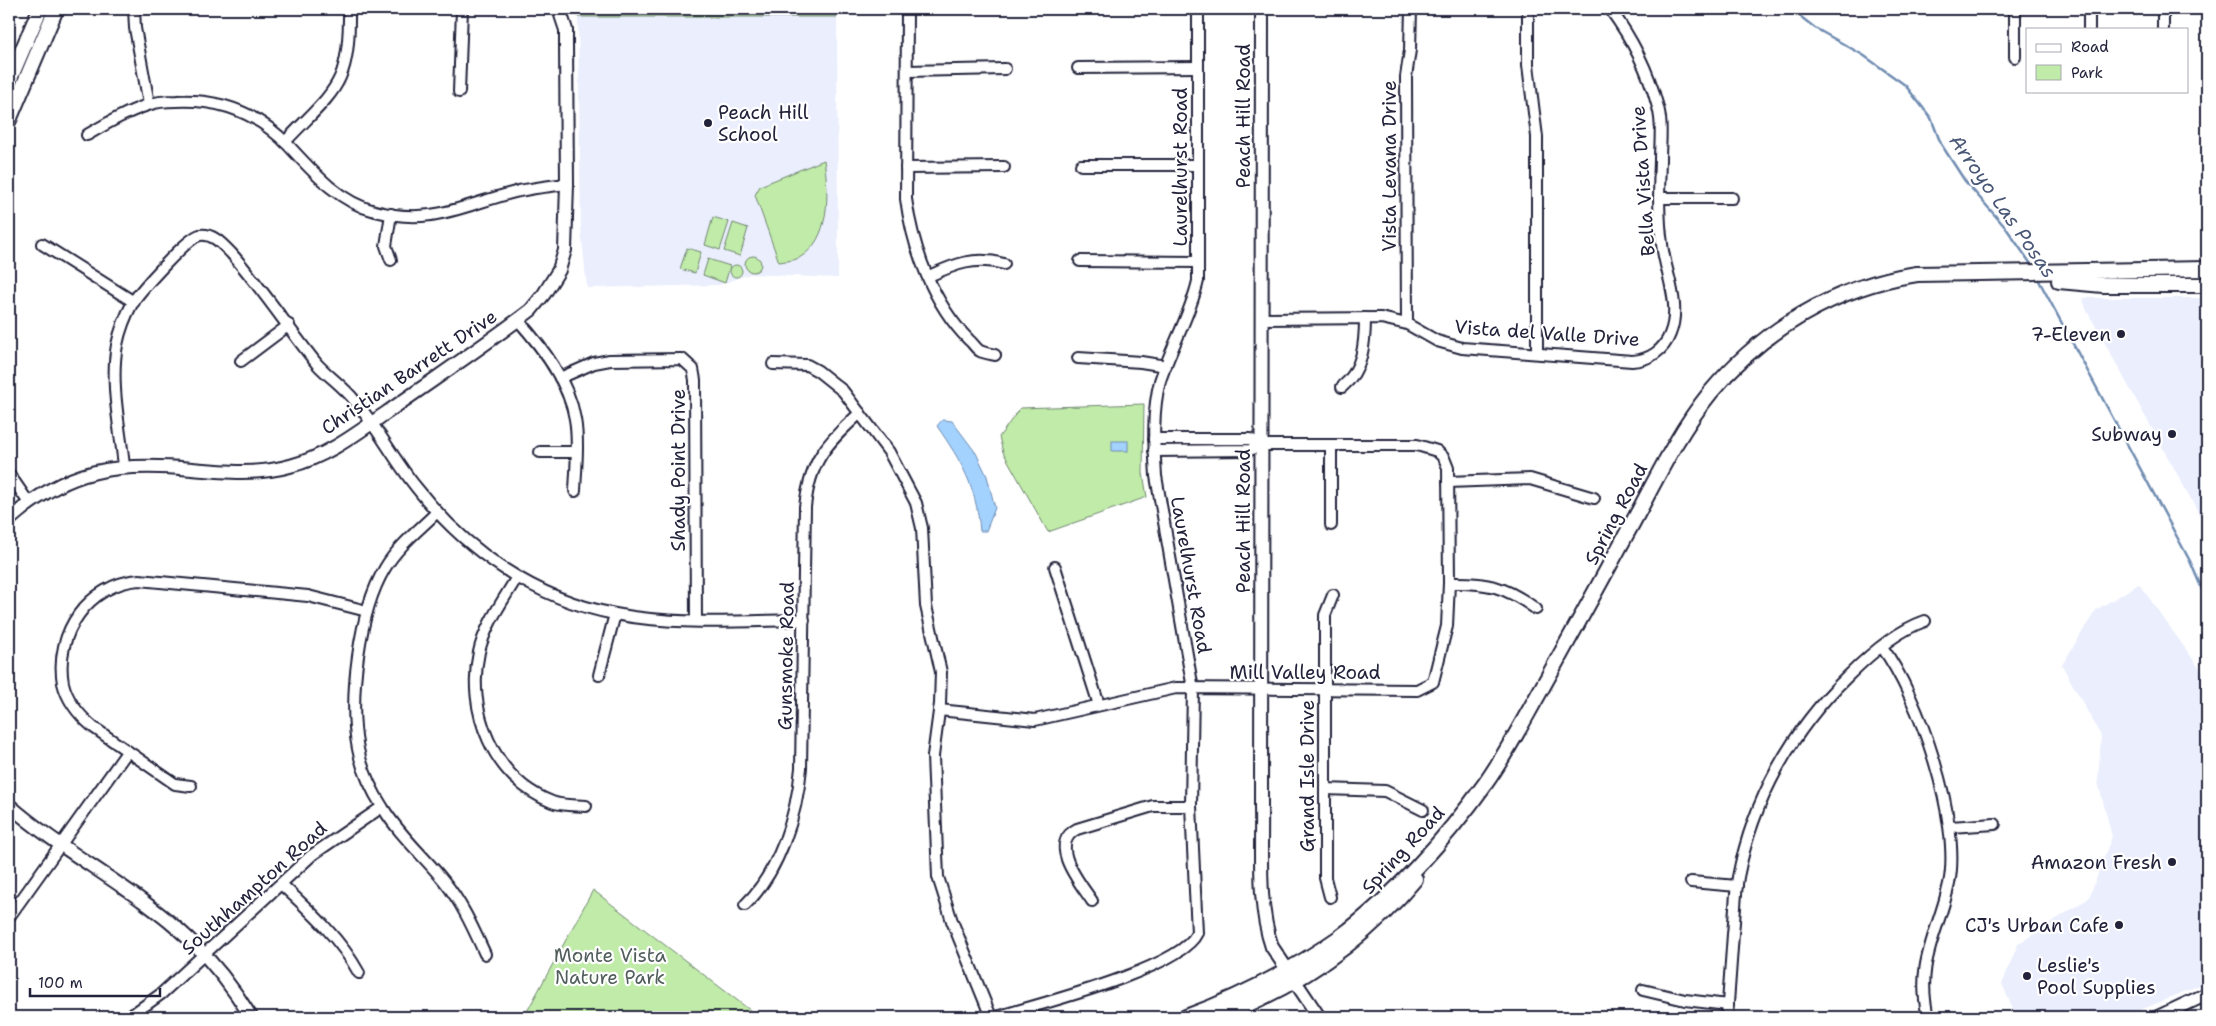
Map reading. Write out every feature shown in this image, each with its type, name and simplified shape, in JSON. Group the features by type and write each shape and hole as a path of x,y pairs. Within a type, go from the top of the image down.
{"main road":[{"path":"9,80 40,9"},
{"path":"9,120 12,102 56,9"},
{"name":"Spring Road","path":"1217,1017 1291,974 1312,955 1364,918 1439,842 1484,785 1564,650 1663,466 1709,394 1764,341 1798,316 1851,291 1883,280 1917,274 2054,277 2207,269"},
{"name":"Spring Road","path":"2054,277 2103,284 2207,285"},
{"name":"Spring Road","path":"1186,1017 1291,974"}],"street":[{"path":"134,9 134,28 149,104"},
{"path":"285,142 324,104 340,79 350,43 350,9"},
{"path":"459,92 462,9"},
{"name":"Christian Barrett Drive","path":"9,520 29,503 54,487 85,474 124,466 165,466 239,472 271,470 310,460 371,423 518,320 544,294 559,270 565,250 567,184 566,36 559,9"},
{"path":"907,9 906,199 910,223 940,302 962,333 980,351 995,355"},
{"name":"Laurelhurst Road","path":"996,1017 1137,972 1166,958 1192,941 1197,933 1191,806 1193,689 1156,476 1154,439 1157,398 1166,366 1194,298 1198,281 1198,9"},
{"name":"Peach Hill Road","path":"1262,9 1261,807 1265,920 1272,946 1319,1017"},
{"name":"Vista Levana Drive","path":"1407,324 1406,77 1410,50 1411,9"},
{"path":"1528,9 1528,65 1537,137 1537,353"},
{"name":"Bella Vista Drive","path":"1610,9 1633,45 1658,106 1661,126 1659,198 1661,243 1674,302"},
{"path":"2014,9 2015,58"},
{"path":"2089,9 2089,28"},
{"path":"2163,9 2163,28"},
{"path":"1078,68 1198,67"},
{"path":"907,71 1005,69"},
{"path":"87,135 149,104 189,100 232,107 254,117 285,142 328,186 374,211 416,217 443,215 517,192 567,184"},
{"path":"1081,165 1198,165"},
{"path":"906,168 1004,167"},
{"path":"1659,198 1732,198"},
{"path":"390,260 386,246 391,214"},
{"path":"124,466 115,370 121,329 134,302 167,264 196,237 211,236 248,272 317,363 355,400 415,486 437,512 469,544 517,577 569,601 615,614 647,619 696,621 804,620"},
{"path":"42,244 134,302"},
{"path":"929,276 963,262 990,261 1004,264"},
{"path":"1080,261 1197,262"},
{"name":"Vista del Valle Drive","path":"1263,318 1381,318 1407,324 1448,345 1462,348 1632,360 1645,359 1658,351 1670,334 1674,302"},
{"path":"1342,386 1355,373 1360,362 1365,332 1364,318"},
{"path":"518,320 560,378 572,404 575,420 575,492"},
{"path":"241,361 289,325"},
{"name":"Shady Point Drive","path":"560,378 594,363 629,358 682,359 693,369 696,380 696,621"},
{"path":"1078,358 1136,361 1166,366"},
{"path":"773,364 798,363 818,371 843,391 904,478 920,515 926,606 940,663 939,710 933,756 938,877 952,921 991,1017"},
{"name":"Gunsmoke Road","path":"745,905 760,890 773,864 798,799 801,768 805,507 811,474 822,450 860,413"},
{"path":"1154,439 1250,438 1261,445"},
{"path":"1154,451 1250,450 1261,445 1416,445 1431,448 1441,454 1447,464 1449,583 1496,585 1513,593 1536,609"},
{"path":"1331,445 1331,525"},
{"path":"540,452 576,452"},
{"path":"9,474 29,503"},
{"path":"1448,482 1530,479 1594,498"},
{"path":"437,512 394,555 373,591 366,611 356,681 355,728 360,757 382,806 404,838 452,891 469,919 485,954"},
{"path":"1055,567 1099,705"},
{"path":"517,577 494,617 479,652 475,691 480,720 494,752 524,785 553,802 586,806"},
{"path":"191,786 175,784 127,752 82,718 70,700 64,683 63,652 70,630 88,603 108,588 130,580 153,580 308,596 366,611"},
{"name":"Mill Valley Road","path":"939,710 1035,720 1166,689 1417,690 1432,682 1447,626 1449,583"},
{"name":"Grand Isle Drive","path":"1330,897 1325,878 1324,689 1325,615 1333,595"},
{"path":"599,675 615,614"},
{"path":"1727,1017 1737,886 1756,814 1786,751 1804,725 1833,690 1882,647 1914,625 1925,621"},
{"path":"1882,647 1903,681 1913,703 1935,767 1950,827 1952,858 1949,884 1925,964 1924,990 1928,1017"},
{"path":"9,917 127,752"},
{"path":"1325,789 1385,791 1424,810"},
{"path":"9,805 61,845 170,923 205,955 251,1017"},
{"name":"Southhampton Road","path":"129,1017 161,994 334,838 382,806"},
{"path":"1092,901 1068,862 1065,846 1068,835 1077,829 1153,806 1191,806"},
{"path":"1950,827 1995,824"},
{"path":"1691,882 1737,886"},
{"path":"281,884 305,905 345,950 359,974"},
{"path":"1643,990 1685,1000 1728,1005"},
{"path":"2158,1017 2207,994"}],"shaded area":[{"name":"Peach Hill School","path":"578,17 837,17 838,278 750,274 719,285 587,288 581,229"},
{"path":"2083,298 2207,298 2207,528 2086,309"},
{"path":"2139,584 2207,679 2207,982 2124,1017 2017,1017 2002,984 2018,944 2089,898 2112,836 2098,782 2101,736 2062,665 2096,610"}],"green space":[{"path":"576,9 836,9 837,17 578,17"},
{"path":"824,160 827,200 822,228 817,240 799,258 779,262 755,195 760,186"},
{"path":"713,217 729,222 720,250 705,245"},
{"path":"733,223 748,228 740,256 724,251"},
{"path":"687,248 701,252 695,273 680,269"},
{"path":"750,256 756,256 761,261 759,270 750,272 745,267 745,261"},
{"path":"708,259 730,266 725,283 703,275"},
{"path":"734,265 738,265 742,271 738,277 734,277 730,273 730,269"},
{"path":"1144,404 1143,473 1147,497 1048,532 1003,452 999,437 1020,408"},
{"name":"Monte Vista Nature Park","path":"593,890 759,1017 524,1017"}],"water":[{"path":"942,420 952,421 976,453 987,476 995,508 986,531 980,531 975,500 961,463 937,426"},
{"path":"1112,441 1128,441 1128,451 1112,451"}],"waterway":[{"name":"Arroyo Las Posas","path":"1791,9 1815,28 1863,55 1905,85 1931,118 1941,144 1965,181 2006,228 2033,267"},
{"name":"Arroyo Las Posas","path":"2037,277 2190,561 2207,601"}],"place":[{"name":"Peach Hill School","path":"708,123"},
{"name":"7-Eleven","path":"2121,334"},
{"name":"Subway","path":"2172,434"},
{"name":"Amazon Fresh","path":"2172,862"},
{"name":"CJ's Urban Cafe","path":"2119,925"},
{"name":"Leslie's Pool Supplies","path":"2027,976"}]}
